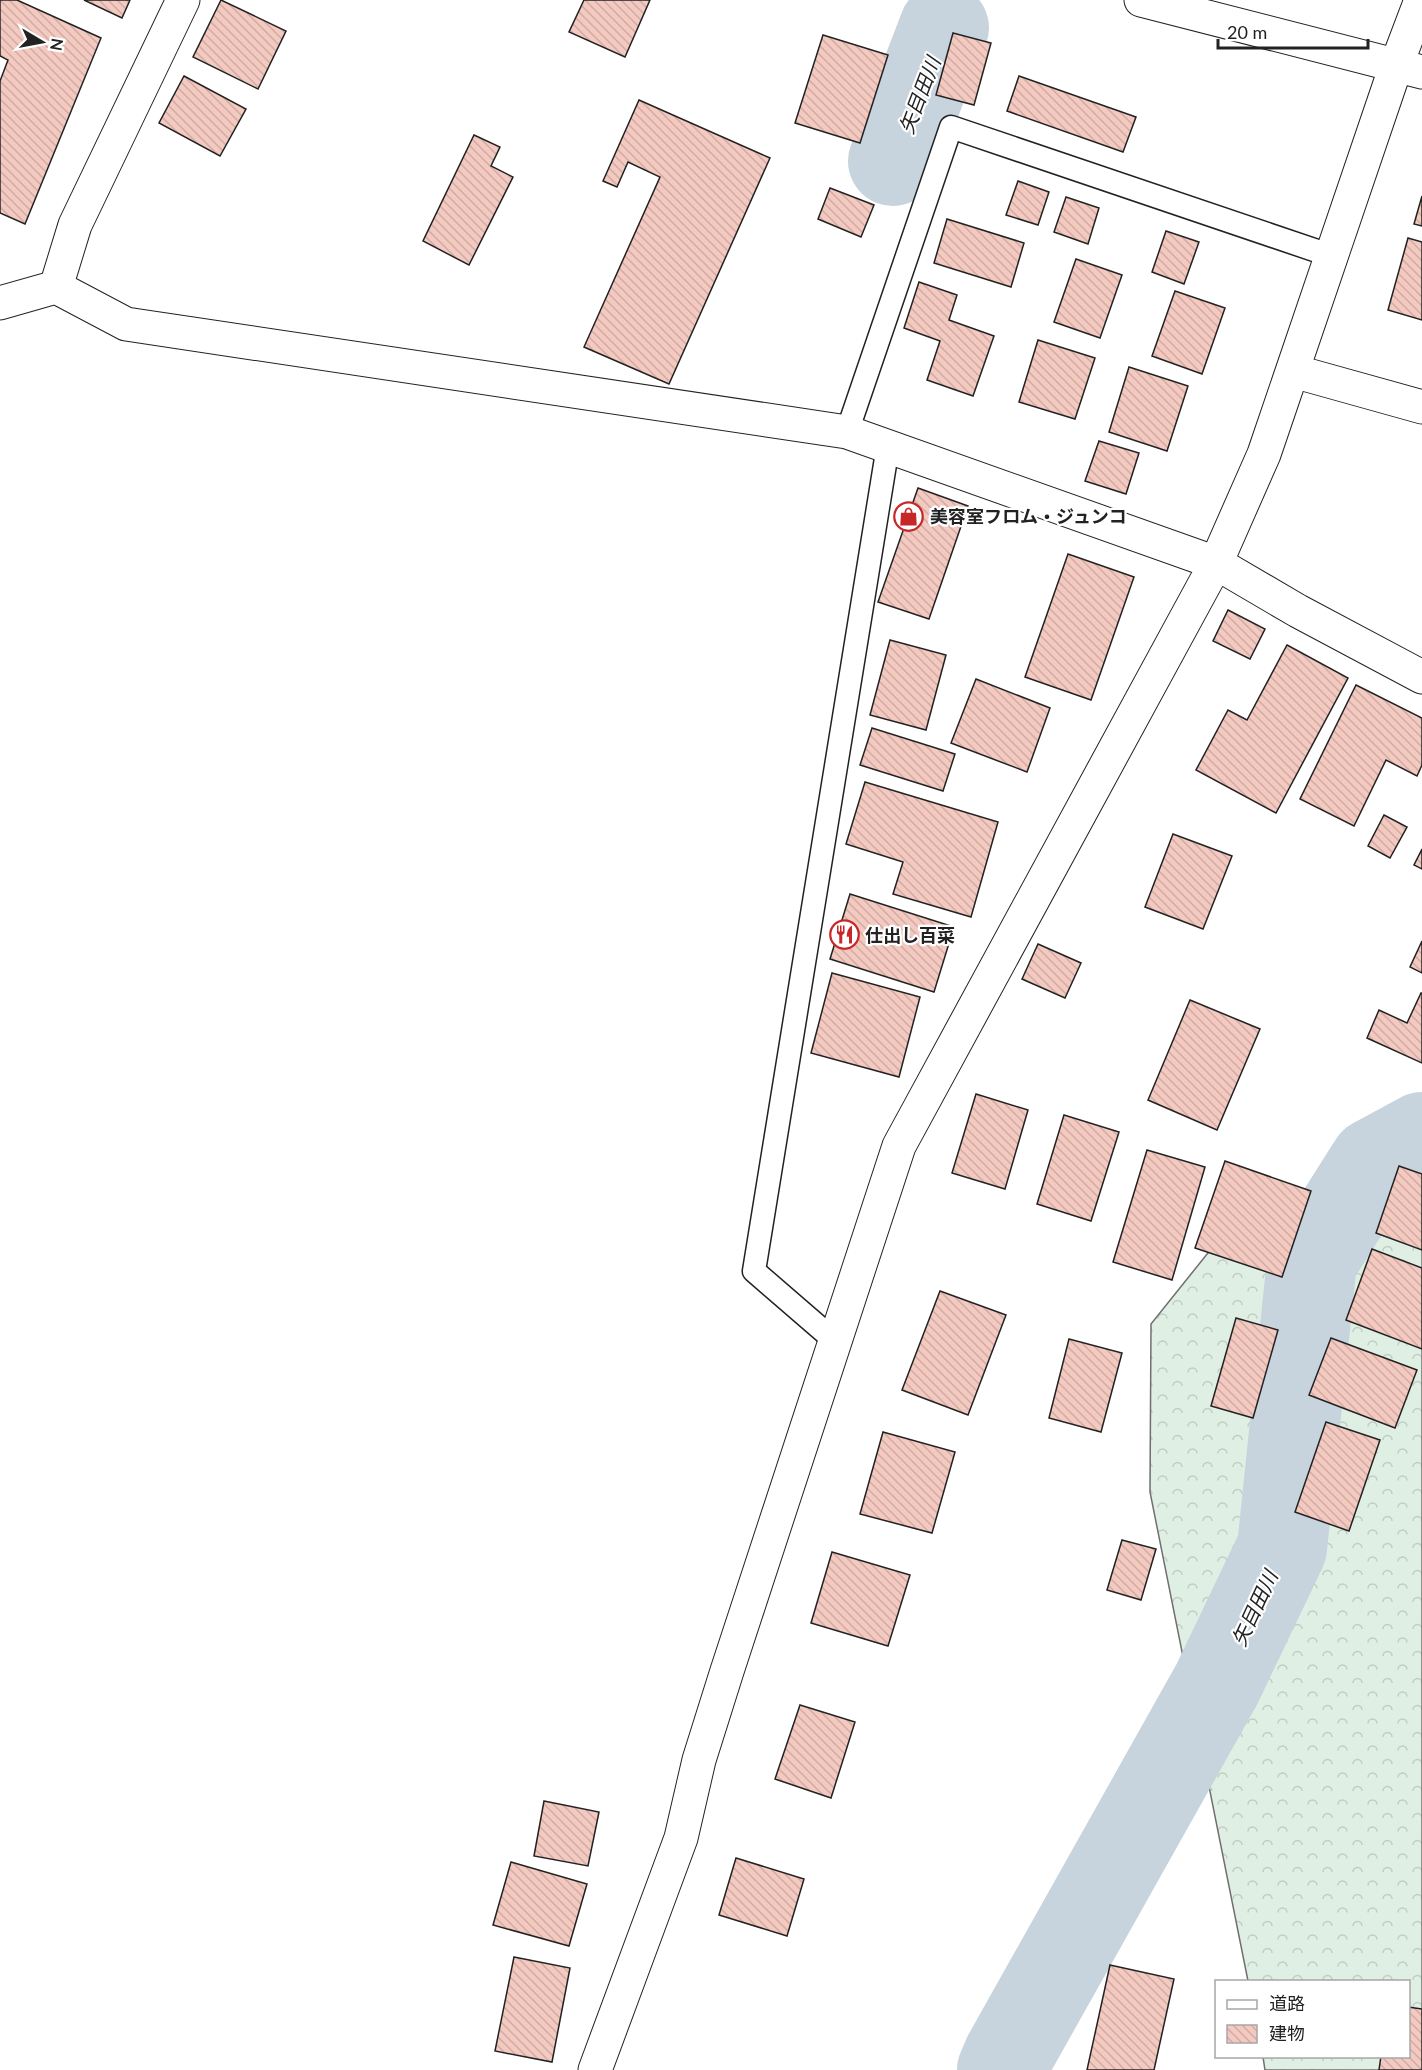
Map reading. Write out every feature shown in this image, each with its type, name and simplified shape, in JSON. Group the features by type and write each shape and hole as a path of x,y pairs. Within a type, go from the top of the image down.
{"street":[{"path":"56,287 75,225 183,0"},
{"path":"1141,0 1409,69"},
{"path":"595,2070 681,1838 703,1749 899,1146 1216,563 1264,454 1332,256 1409,69 1421,0"},
{"path":"0,303 56,287 126,324 847,432 1216,563 1298,611 1422,677"},
{"path":"1293,371 1422,407"}],"lane":[{"path":"847,432 951,127 1332,256"},
{"path":"835,1341 754,1271 888,446"}],"green space":[{"path":"1264,1183 1422,1232 1422,2070 1265,2070 1263,2058 1410,2058 1410,1980 1248,1980 1150,1492 1151,1324"}],"building":[{"path":"0,0 17,0 101,38 25,224 0,213 0,81 8,60 0,56"},
{"path":"84,0 130,0 122,18"},
{"path":"221,0 286,31 258,89 193,57"},
{"path":"584,0 650,0 625,57 569,32"},
{"path":"953,33 991,43 974,105 936,95"},
{"path":"823,35 888,55 860,143 795,123"},
{"path":"184,76 246,109 220,156 159,123"},
{"path":"1019,76 1136,117 1123,152 1007,111"},
{"path":"639,100 770,158 669,384 584,347 660,177 628,162 617,187 603,181"},
{"path":"474,135 500,147 491,166 513,177 469,265 423,241"},
{"path":"1018,181 1049,192 1038,225 1006,215"},
{"path":"830,188 874,205 861,237 818,219"},
{"path":"1422,196 1422,226 1414,224"},
{"path":"1066,197 1099,208 1088,244 1054,232"},
{"path":"947,219 1024,243 1011,287 934,263"},
{"path":"1166,231 1199,242 1184,284 1152,272"},
{"path":"1408,238 1422,242 1422,320 1388,310"},
{"path":"1076,259 1122,275 1100,338 1054,322"},
{"path":"919,282 957,295 949,320 994,336 973,396 927,380 940,341 904,328"},
{"path":"1175,291 1225,308 1202,374 1152,356"},
{"path":"1038,340 1095,358 1075,419 1019,402"},
{"path":"1129,367 1188,386 1167,451 1109,432"},
{"path":"1099,441 1139,453 1126,494 1085,481"},
{"path":"918,488 968,506 929,619 878,602"},
{"path":"1068,554 1134,577 1091,700 1025,677"},
{"path":"1228,610 1265,629 1250,659 1213,641"},
{"path":"890,640 946,655 926,730 870,715"},
{"path":"1287,645 1348,678 1276,813 1196,770 1228,710 1247,720"},
{"path":"976,679 1050,708 1027,772 951,743"},
{"path":"1356,685 1422,718 1422,765 1417,776 1386,760 1354,826 1300,799"},
{"path":"872,728 955,754 943,791 860,765"},
{"path":"865,782 998,822 971,917 893,894 903,862 846,844"},
{"path":"1384,815 1407,827 1390,858 1368,846"},
{"path":"1173,834 1232,856 1203,929 1145,907"},
{"path":"1422,849 1422,869 1414,865"},
{"path":"850,894 954,927 934,992 830,959"},
{"path":"1422,941 1422,973 1410,967"},
{"path":"1038,944 1081,963 1065,998 1022,979"},
{"path":"832,973 920,997 899,1077 811,1053"},
{"path":"1421,993 1422,1063 1367,1038 1379,1010 1407,1023"},
{"path":"1190,1000 1260,1029 1217,1130 1148,1100"},
{"path":"976,1094 1028,1110 1005,1189 952,1173"},
{"path":"1064,1115 1119,1132 1091,1221 1037,1204"},
{"path":"1147,1150 1205,1167 1172,1280 1113,1262"},
{"path":"1225,1161 1311,1191 1282,1277 1195,1248"},
{"path":"1399,1166 1422,1174 1422,1250 1376,1233"},
{"path":"1372,1249 1422,1268 1422,1349 1346,1320"},
{"path":"940,1291 1006,1315 968,1415 902,1390"},
{"path":"1236,1318 1278,1330 1253,1418 1211,1406"},
{"path":"1331,1338 1417,1370 1395,1428 1309,1395"},
{"path":"1069,1339 1122,1353 1101,1432 1049,1418"},
{"path":"1326,1422 1380,1440 1349,1531 1295,1512"},
{"path":"883,1432 955,1452 932,1533 860,1514"},
{"path":"1122,1540 1156,1549 1141,1600 1107,1590"},
{"path":"832,1552 910,1575 888,1646 811,1623"},
{"path":"800,1705 855,1722 831,1798 775,1779"},
{"path":"544,1801 599,1812 588,1866 534,1856"},
{"path":"736,1858 804,1879 787,1936 719,1915"},
{"path":"511,1862 587,1884 569,1946 493,1925"},
{"path":"514,1957 570,1968 552,2062 495,2051"},
{"path":"1110,1965 1174,1979 1154,2070 1087,2070"},
{"path":"1410,2007 1422,2009 1422,2070 1379,2070 1381,2058 1410,2058"}],"waterway":[{"name":"矢目田川","path":"893,161 944,28"},
{"name":"矢目田川","path":"1002,2070 1217,1684 1282,1548 1312,1261 1374,1163 1422,1137"}],"place":[{"name":"美容室フロム・ジュンコ","path":"909,516"},
{"name":"仕出し百菜","path":"844,935"}]}
